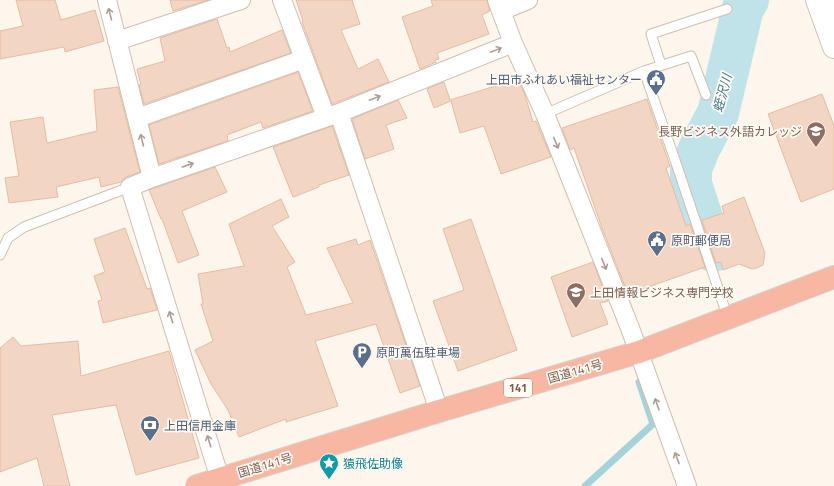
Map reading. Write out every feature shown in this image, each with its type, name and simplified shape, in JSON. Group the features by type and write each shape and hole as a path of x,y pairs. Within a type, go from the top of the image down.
{"highway":[{"name":"国道141号","path":"197,486 439,411 639,352 834,277"}],"street":[{"path":"106,0 152,178"},
{"path":"117,41 241,0"},
{"path":"282,0 304,59 332,115 439,411"},
{"path":"528,0 499,5 545,114 639,352 687,486"},
{"path":"824,6 834,47"},
{"path":"220,479 130,188 152,178 332,115 514,43"},
{"path":"137,118 304,59"}],"lane":[{"path":"661,65 651,34 727,10"},
{"path":"545,114 644,71 691,56 706,95"},
{"path":"644,71 676,160 728,318"},
{"path":"0,255 8,238 24,227 130,188"}],"building":[{"path":"16,0 55,0 61,20 95,10 104,41 65,52 64,47 0,59 0,31 23,26"},
{"path":"170,0 208,0 173,11"},
{"path":"296,0 352,0 360,24 341,30 358,69 378,59 389,82 332,104 302,22 303,21"},
{"path":"431,0 487,0 490,11 482,15 489,34 437,53 439,59 435,60 436,62 420,69 402,17 433,6"},
{"path":"217,19 227,48 229,47 230,52 282,30 291,53 144,104 137,69 165,61 160,38"},
{"path":"298,72 313,111 263,128 261,122 227,135 228,141 159,164 149,125"},
{"path":"518,79 525,95 533,122 536,121 551,157 501,174 484,126 460,133 451,101 434,108 427,89 444,82 450,100"},
{"path":"118,87 140,172 126,177 121,182 101,187 99,177 56,187 58,197 9,203 5,178 19,176 10,122 43,117 47,143 97,131 94,90"},
{"path":"822,94 834,126 834,189 801,202 768,114"},
{"path":"647,99 670,166 666,168 686,226 690,224 705,267 628,294 602,228 574,148 570,150 562,128"},
{"path":"398,100 407,118 386,125 394,149 365,159 352,119"},
{"path":"332,126 349,175 319,185 319,187 293,197 273,147"},
{"path":"215,167 227,192 182,211 199,255 178,263 162,219 149,190"},
{"path":"744,197 765,253 763,265 752,269 739,264 723,270 721,262 716,263 702,220 724,213 722,206"},
{"path":"281,199 289,217 272,226 295,262 287,267 306,315 353,303 327,248 356,239 358,245 370,240 420,386 400,393 376,324 315,341 338,406 286,422 286,419 239,437 228,410 211,384 195,350 213,341 201,304 203,304 198,274 244,266 229,224"},
{"path":"471,219 517,350 458,371 433,301 464,290 443,229"},
{"path":"125,228 147,289 150,288 157,310 103,323 98,301 102,300 94,276 105,272 94,239"},
{"path":"593,262 608,301 600,303 608,324 572,337 551,277"},
{"path":"13,337 21,346 78,341 81,376 169,351 199,458 136,475 116,405 52,415 70,486 44,486 37,458 0,472 0,348"}],"waterway":[{"name":"蛭沢川","path":"713,251 691,184 691,169 699,149 718,113 743,8 748,0"},
{"path":"585,486 653,424 639,382"}],"place":[{"name":"上田市ふれあい福祉センター","path":"656,96"},
{"name":"長野ビジネス外語カレッジ","path":"816,148"},
{"name":"原町郵便局","path":"657,257"},
{"name":"上田情報ビジネス専門学校","path":"576,309"},
{"name":"原町萬伍駐車場","path":"362,369"},
{"name":"上田信用金庫","path":"150,442"},
{"name":"猿飛佐助像","path":"329,480"}]}
